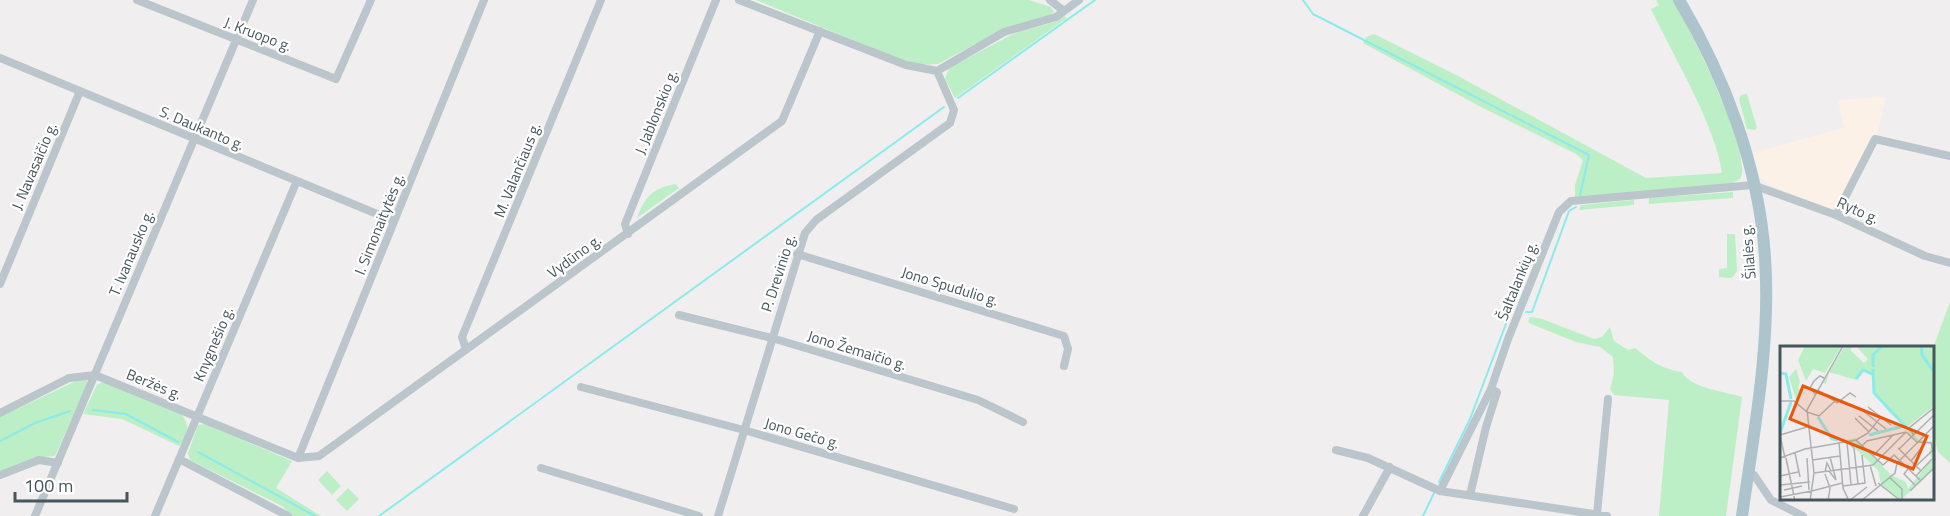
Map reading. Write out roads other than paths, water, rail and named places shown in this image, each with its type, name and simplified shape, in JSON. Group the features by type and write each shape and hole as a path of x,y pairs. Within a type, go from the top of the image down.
{"main road":[{"name":"Šilalės g.","path":"1679,0 1720,78 1731,106 1753,184 1765,257 1766,307 1742,516"}],"street":[{"name":"J. Kruopo g.","path":"137,0 336,79 371,0"},
{"name":"T. Ivanausko g.","path":"35,516 253,0"},
{"name":"I. Simonaitytės g.","path":"298,459 484,0"},
{"name":"M. Valančiaus g.","path":"466,349 462,337 601,0"},
{"name":"J. Jablonskio g.","path":"628,234 625,224 716,0"},
{"path":"739,0 915,69 937,71 1004,33 1046,21 1079,0"},
{"path":"1050,0 1064,11"},
{"name":"Vydūno g.","path":"298,459 319,456 628,234 782,120 820,31"},
{"name":"S. Daukanto g.","path":"0,58 296,183 394,221"},
{"name":"P. Drevinio g.","path":"718,516 805,233 816,219 950,123 954,110 937,71"},
{"name":"J. Navasaičio g.","path":"0,284 80,91"},
{"path":"1836,215 1875,139 1950,156"},
{"name":"Knygnešio g.","path":"155,516 296,183"},
{"name":"Ryto g.","path":"1753,184 1836,215 1925,256 1950,263"},
{"name":"Šaltalankių g.","path":"1440,491 1491,389 1508,339 1559,212 1566,203 1753,184"},
{"name":"Jono Spudulio g.","path":"797,254 1064,336 1068,349 1064,366"},
{"name":"Jono Žemaičio g.","path":"680,315 772,338 978,400 1023,422"},
{"path":"0,413 69,378 95,375"},
{"name":"Beržės g.","path":"95,375 298,459"},
{"name":"Jono Gečo g.","path":"581,387 744,430 1014,509"},
{"path":"1470,495 1497,392 1491,389"},
{"path":"1597,514 1608,399"},
{"path":"1336,450 1368,458 1440,491 1607,516"},
{"path":"179,459 288,516"},
{"path":"0,475 39,460 58,462"},
{"path":"1363,516 1390,467"},
{"path":"541,468 699,516"},
{"path":"1748,472 1754,475 1771,500 1803,516"}],"waterway":[{"path":"958,98 1095,0"},
{"path":"1303,0 1313,14 1589,155 1580,195"},
{"path":"379,516 944,107"},
{"path":"1526,312 1532,312 1569,211 1576,207"},
{"path":"1439,482 1470,419 1512,308"},
{"path":"93,410 126,414 178,442"},
{"path":"0,441 35,423 70,411"},
{"path":"198,452 315,516"},
{"path":"1423,516 1434,493"}]}
